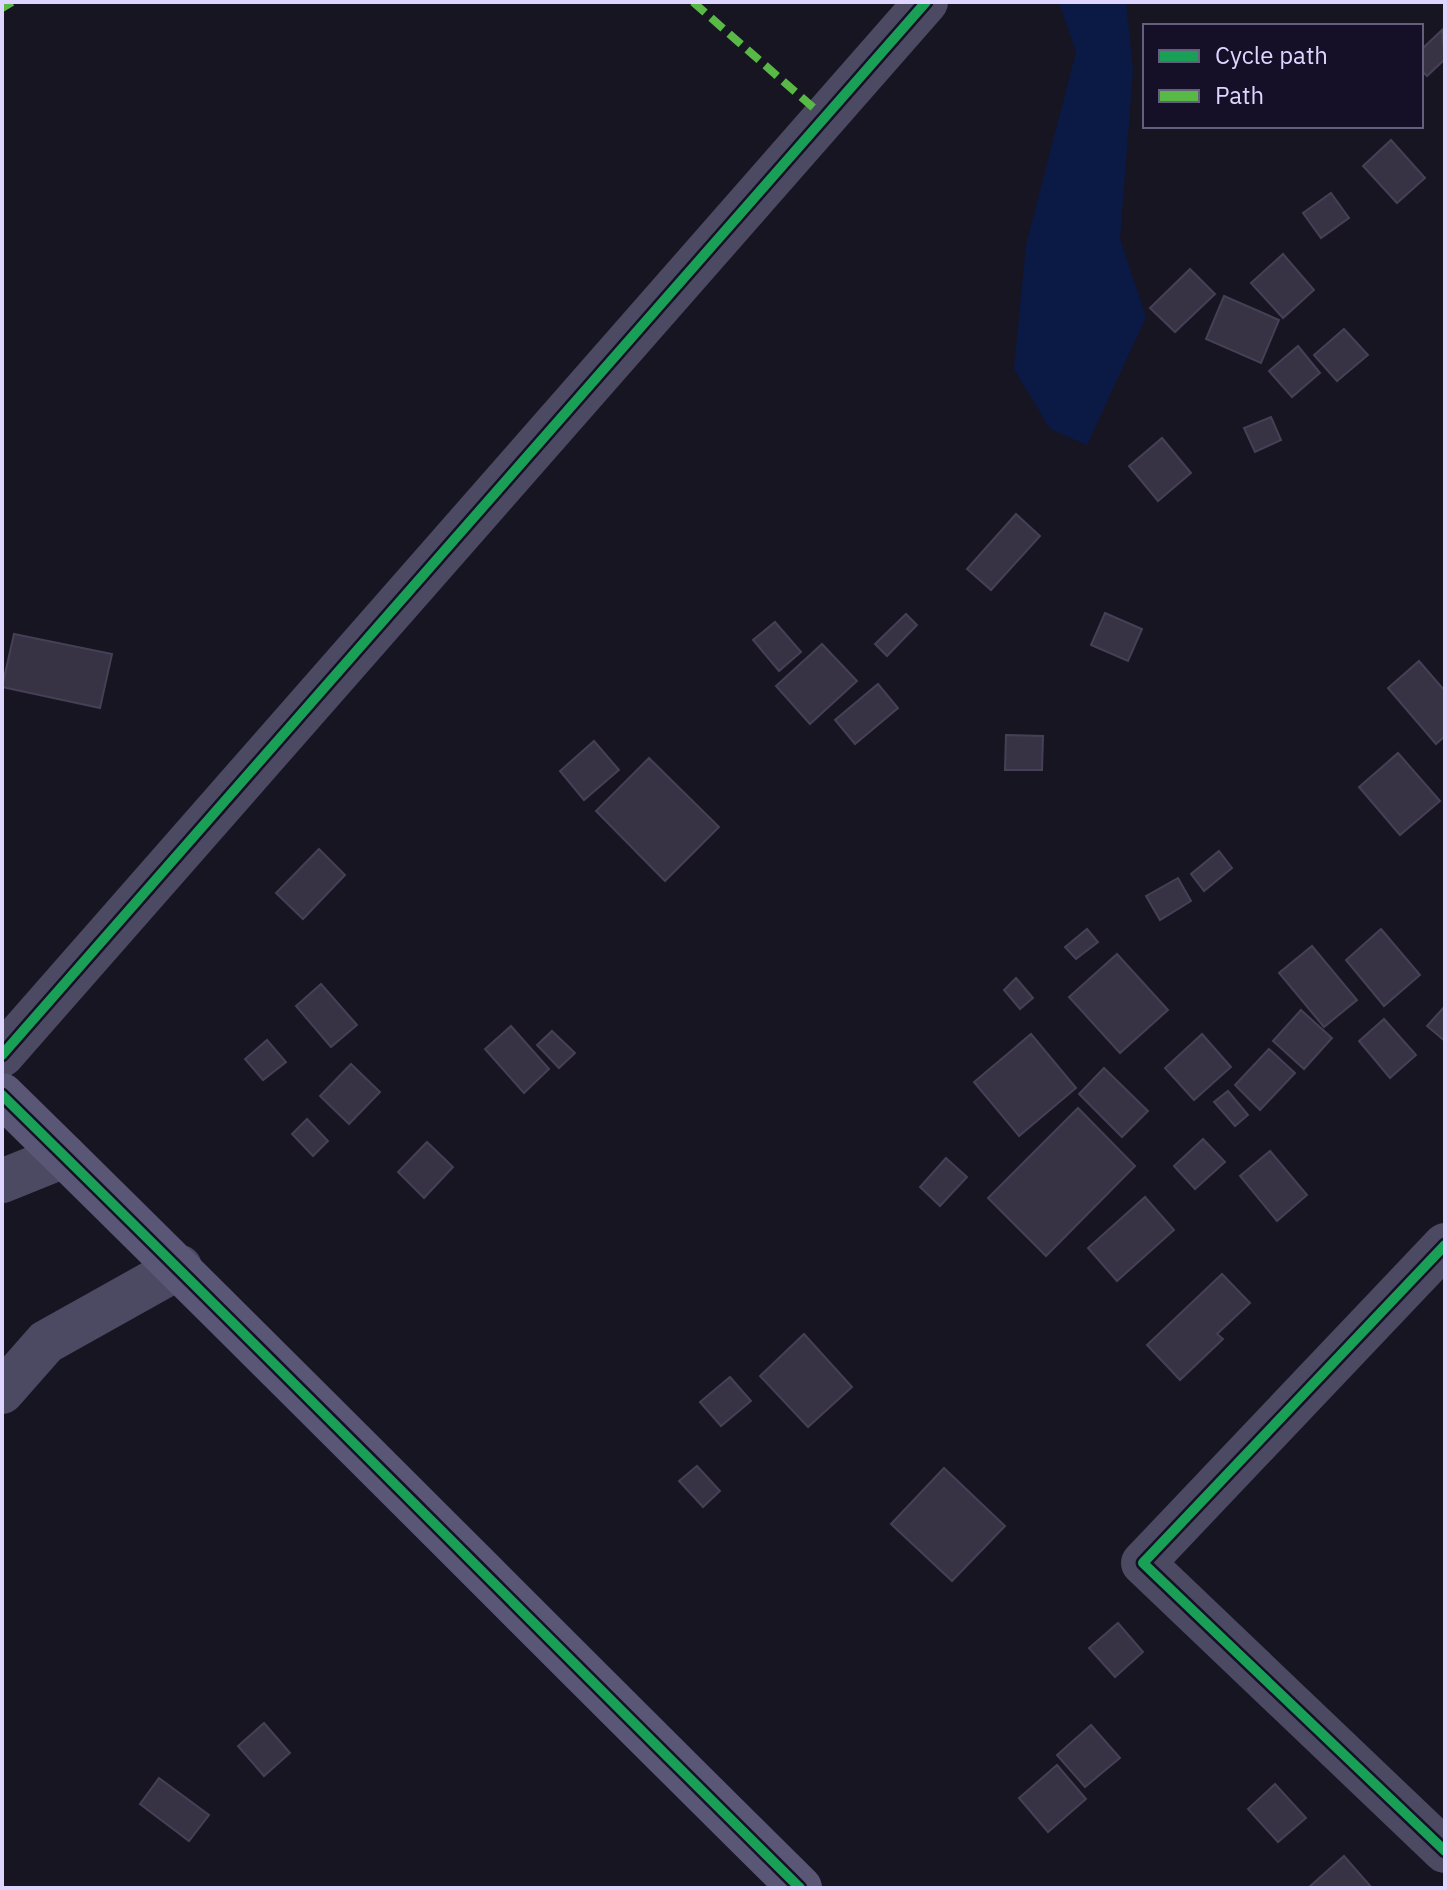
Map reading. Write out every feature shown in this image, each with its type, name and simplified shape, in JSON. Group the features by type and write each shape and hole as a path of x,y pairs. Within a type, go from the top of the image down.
{"street":[{"path":"2,1055 926,2"},
{"path":"2,1095 180,1267 445,1537 800,1888"},
{"path":"2,1181 64,1156"},
{"path":"1445,1245 1143,1563 1445,1851"},
{"path":"2,1392 46,1342 180,1267"}],"water":[{"path":"1059,2 1126,2 1133,70 1120,239 1146,317 1087,445 1050,429 1014,369 1026,245 1076,52"}],"building":[{"path":"1442,30 1445,59 1427,76 1423,72 1423,48"},
{"path":"1391,140 1425,178 1397,203 1363,166"},
{"path":"1331,193 1349,218 1321,238 1303,213"},
{"path":"1283,254 1314,290 1283,318 1251,283"},
{"path":"1190,269 1215,294 1175,332 1150,308"},
{"path":"1224,296 1279,320 1261,363 1206,339"},
{"path":"1344,329 1368,355 1337,381 1314,355"},
{"path":"1298,346 1320,373 1292,397 1269,371"},
{"path":"1271,417 1281,440 1255,452 1244,428"},
{"path":"1162,438 1191,473 1158,501 1129,466"},
{"path":"1016,514 1040,536 991,590 967,569"},
{"path":"1105,613 1142,629 1128,661 1091,645"},
{"path":"906,614 917,625 887,656 875,644"},
{"path":"775,622 801,652 779,671 753,640"},
{"path":"14,634 112,654 100,708 2,687"},
{"path":"822,644 857,681 810,724 776,686"},
{"path":"1419,661 1445,691 1445,736 1436,744 1388,688"},
{"path":"878,684 898,708 855,744 835,720"},
{"path":"1006,735 1043,736 1042,770 1005,770"},
{"path":"594,741 619,770 584,800 560,771"},
{"path":"1398,753 1440,801 1400,835 1359,787"},
{"path":"649,758 719,827 665,881 596,811"},
{"path":"319,849 345,875 303,919 276,893"},
{"path":"1219,851 1232,868 1204,891 1191,874"},
{"path":"1178,878 1191,901 1160,920 1146,896"},
{"path":"1087,929 1098,942 1076,959 1065,947"},
{"path":"1381,929 1420,975 1384,1006 1346,960"},
{"path":"1312,946 1357,1000 1324,1027 1279,973"},
{"path":"1117,954 1168,1010 1120,1053 1069,997"},
{"path":"1016,978 1033,998 1020,1009 1004,990"},
{"path":"321,984 357,1025 331,1047 296,1006"},
{"path":"1445,1006 1445,1041 1427,1026"},
{"path":"1301,1010 1332,1038 1304,1069 1273,1041"},
{"path":"1384,1019 1416,1055 1390,1078 1359,1041"},
{"path":"511,1026 549,1069 524,1093 485,1049"},
{"path":"552,1031 575,1053 559,1068 537,1045"},
{"path":"1031,1034 1076,1088 1019,1136 974,1082"},
{"path":"1202,1034 1231,1067 1194,1100 1165,1068"},
{"path":"267,1040 286,1062 263,1080 245,1059"},
{"path":"1269,1049 1295,1073 1260,1110 1235,1085"},
{"path":"351,1064 380,1092 349,1124 320,1096"},
{"path":"1104,1068 1148,1111 1122,1137 1079,1094"},
{"path":"1228,1091 1248,1115 1235,1126 1214,1102"},
{"path":"1078,1108 1135,1166 1046,1256 988,1198"},
{"path":"307,1119 328,1141 313,1156 292,1134"},
{"path":"1203,1139 1225,1162 1195,1189 1174,1166"},
{"path":"427,1142 453,1167 424,1198 398,1172"},
{"path":"1270,1151 1307,1195 1277,1221 1240,1176"},
{"path":"946,1158 967,1177 940,1206 920,1187"},
{"path":"1145,1197 1174,1230 1117,1281 1088,1248"},
{"path":"1222,1274 1250,1303 1217,1334 1223,1339 1180,1380 1147,1345"},
{"path":"804,1334 852,1387 808,1427 760,1376"},
{"path":"730,1377 751,1401 721,1426 700,1402"},
{"path":"697,1466 720,1491 703,1507 679,1481"},
{"path":"944,1468 1005,1526 952,1581 891,1524"},
{"path":"1118,1623 1143,1652 1115,1677 1089,1648"},
{"path":"264,1723 290,1753 264,1776 238,1746"},
{"path":"1091,1725 1120,1758 1085,1787 1057,1755"},
{"path":"1057,1765 1086,1799 1048,1832 1019,1798"},
{"path":"159,1778 209,1815 189,1841 140,1804"},
{"path":"1275,1784 1306,1818 1278,1842 1248,1809"},
{"path":"1344,1856 1372,1888 1308,1888"}],"marked path":[{"path":"2,8 12,2"},
{"path":"693,2 824,117"}],"cycle path":[{"path":"2,1055 926,2"},
{"path":"2,1095 800,1888"},
{"path":"1445,1245 1143,1563 1445,1851"}]}
